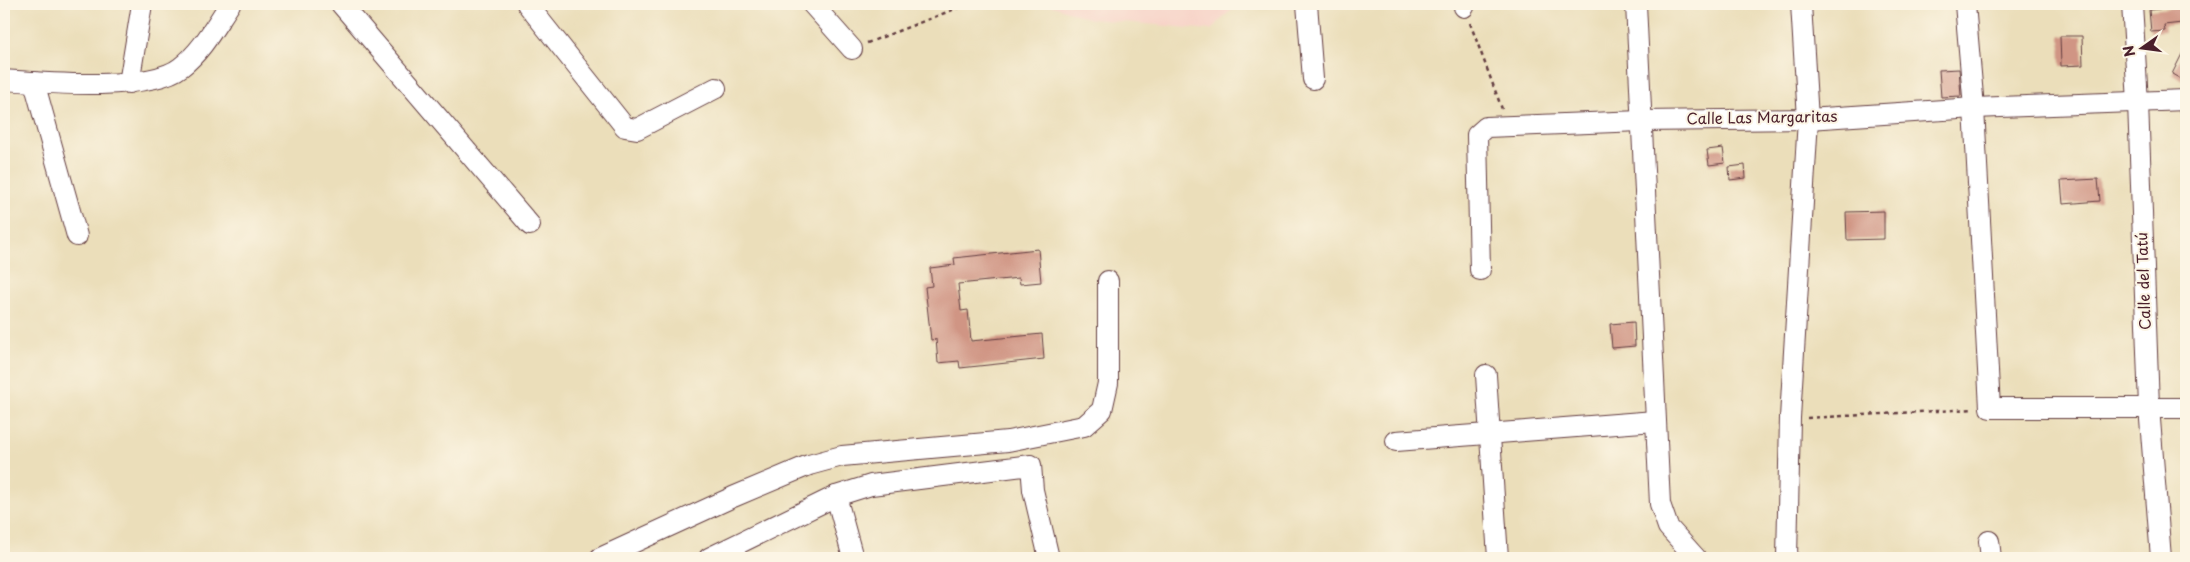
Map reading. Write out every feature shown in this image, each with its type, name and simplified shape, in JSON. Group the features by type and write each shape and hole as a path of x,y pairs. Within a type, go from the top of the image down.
{"street":[{"path":"130,83 142,4"},
{"path":"4,80 130,83 166,77 181,68 197,52 230,4"},
{"path":"341,4 530,225"},
{"path":"526,4 625,128 638,129 716,88"},
{"path":"812,4 852,49"},
{"path":"1306,4 1313,79"},
{"path":"1636,4 1660,504 1668,528 1696,558"},
{"path":"1787,558 1790,418 1808,119 1801,4"},
{"path":"1965,4 1974,108 1990,408 2186,408"},
{"name":"Calle del Tatú","path":"2132,4 2138,102 2149,407 2161,558"},
{"path":"34,82 77,236"},
{"name":"Calle Las Margaritas","path":"1480,270 1477,135 1486,126 1641,121 1808,119 1974,108 2186,100"},
{"path":"600,558 733,497 809,465 842,456 1008,441 1084,426 1102,410 1108,383 1108,281"},
{"path":"1486,375 1498,558"},
{"path":"1396,441 1655,421"},
{"path":"709,558 836,496 871,484 1031,465 1033,490 1049,558"},
{"path":"836,496 853,558"}],"path":[{"path":"852,49 968,4"},
{"path":"1464,6 1508,126"},
{"path":"1790,418 1990,408"}],"shaded area":[{"path":"1047,4 1237,4 1211,30 1091,19"}],"building":[{"path":"2181,7 2182,23 2164,25 2165,31 2151,32 2149,10"},
{"path":"2060,36 2082,36 2083,65 2061,66"},
{"path":"2186,46 2186,82 2172,74"},
{"path":"1959,69 1961,96 1941,97 1939,70"},
{"path":"1723,148 1725,163 1709,165 1707,150"},
{"path":"1745,165 1746,178 1730,180 1729,167"},
{"path":"2098,179 2100,201 2063,204 2061,181"},
{"path":"1884,211 1884,239 1847,240 1846,212"},
{"path":"1038,249 1041,282 1020,284 1019,278 958,284 961,311 968,310 971,341 1042,334 1044,359 960,368 959,361 938,363 936,339 931,340 925,287 932,286 930,268 955,265 954,258"},
{"path":"1634,322 1635,346 1612,348 1610,324"}]}
